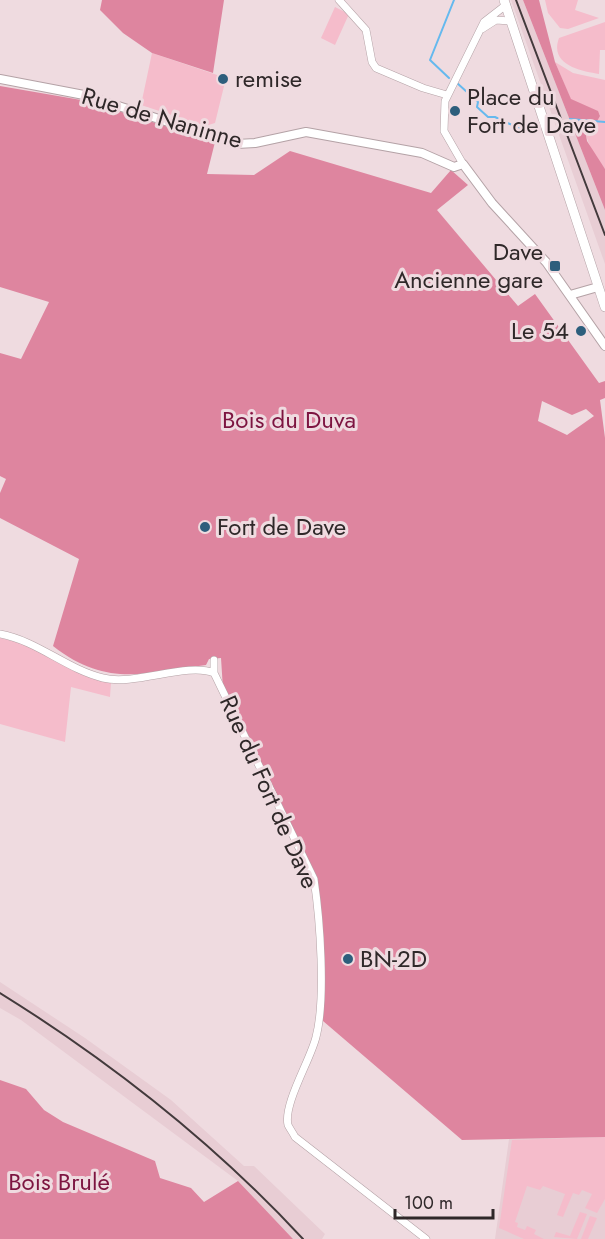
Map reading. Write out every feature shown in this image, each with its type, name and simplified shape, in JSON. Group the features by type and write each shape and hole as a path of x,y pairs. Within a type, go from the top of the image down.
{"main road":[{"path":"505,2 605,307"}],"street":[{"path":"339,0 364,27 370,43 372,62 376,68 423,88 447,95"},
{"path":"505,2 489,16 453,81 443,112 444,131 463,164 492,203 546,262 605,346"},
{"path":"482,29 496,20 512,21"},
{"name":"Rue de Naninne","path":"0,79 84,95 231,143 249,144 306,132 422,153 454,167 463,164"},
{"path":"570,296 598,287"},
{"name":"Rue du Fort de Dave","path":"0,634 32,644 81,670 104,678 123,679 199,670 214,672"},
{"name":"Rue du Fort de Dave","path":"214,660 214,672 314,879 318,905 320,1015 313,1047 292,1101 288,1124 295,1137 426,1239"}],"shaded area":[{"path":"511,0 523,0 605,210 605,264"},
{"path":"545,0 578,0 575,10 599,18 568,29 560,28 548,13"},
{"path":"335,7 349,14 335,45 321,38"},
{"path":"605,22 605,50 600,50 599,74 568,65 558,55 559,38"},
{"path":"152,53 226,78 215,123 205,126 141,105"},
{"path":"555,62 573,73 605,80 605,169 591,148 584,123 596,123 600,115 597,111 571,100"},
{"path":"0,638 21,643 111,682 110,697 71,687 65,742 0,724"},
{"path":"0,982 85,1038 171,1100 244,1166 254,1166 325,1234 322,1239 293,1239 238,1181 21,1020 0,1008"},
{"path":"605,1137 605,1239 495,1239 509,1139"},
{"path":"605,1137 605,1199 597,1213 585,1208 592,1194 582,1190 579,1195 573,1193 563,1217 557,1215 565,1194 543,1186 540,1190 527,1186 515,1222 518,1223 517,1227 525,1230 527,1226 536,1230 534,1234 544,1239 524,1239 499,1228 512,1140"},
{"path":"580,1212 587,1214 577,1239 554,1237 556,1232 570,1236"},
{"path":"590,1216 597,1218 588,1239 581,1239"}],"green space":[{"path":"102,0 224,0 213,73 152,53 123,33 100,10"},
{"path":"523,0 539,0 555,62 571,99 598,111 600,116 596,123 584,123 587,141 605,169 605,210"},
{"name":"Bois du Duva","path":"0,86 87,101 215,142 207,174 254,175 290,151 431,193 451,170 468,185 437,210 518,306 535,294 599,383 605,381 605,398 600,400 605,438 605,1137 462,1140 323,1021 322,927 317,880 223,689 221,658 209,659 206,665 145,674 109,673 91,668 53,646 79,559 0,518 0,493 6,479 0,476 0,353 21,359 49,302 0,287","holes":["542,401 572,415 586,409 594,416 567,435 538,421"]},
{"name":"Bois Brulé","path":"0,1080 26,1089 44,1110 63,1122 155,1161 160,1178 191,1188 204,1202 238,1181 293,1239 0,1239"}],"waterway":[{"path":"449,78 430,60 454,0"},
{"path":"457,83 478,102 477,107 488,117 495,117 529,133 538,131"},
{"path":"570,119 605,122"}],"railway":[{"path":"516,0 605,235"},
{"path":"0,993 82,1047 160,1106 234,1170 303,1239"}],"place":[{"name":"remise","path":"223,79"},
{"name":"Place du Fort de Dave","path":"455,111"},
{"name":"Dave Ancienne gare","path":"555,266"},
{"name":"Le 54","path":"581,331"},
{"name":"Fort de Dave","path":"205,527"},
{"name":"BN-2D","path":"348,959"}]}
